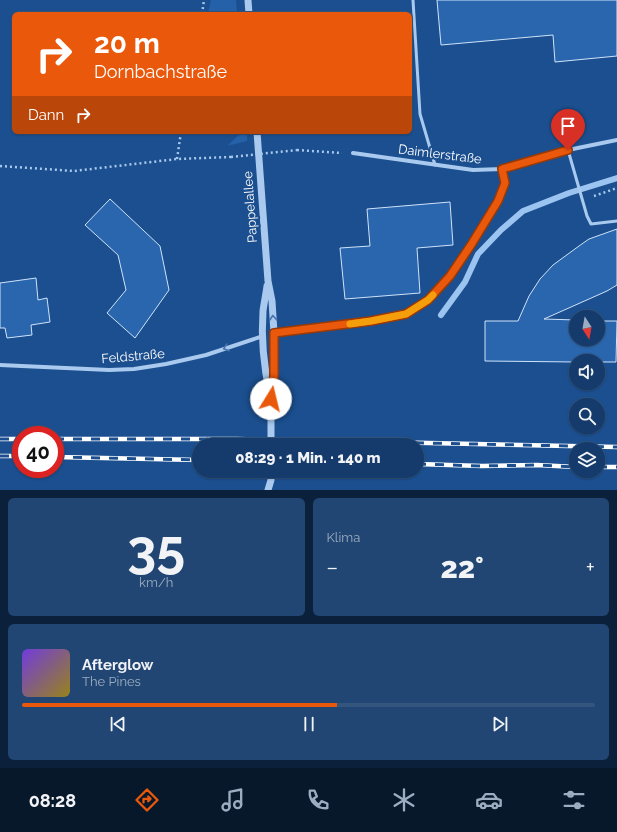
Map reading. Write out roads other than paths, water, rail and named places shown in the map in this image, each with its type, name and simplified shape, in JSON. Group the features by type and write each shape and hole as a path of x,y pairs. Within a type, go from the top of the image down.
{"street":[{"path":"248,0 249,12"},
{"name":"Pappelallee","path":"257,134 268,281 272,301 274,333 274,376 271,399 271,438"},
{"name":"Daimlerstraße","path":"353,153 473,170 502,169 568,150 617,140"},
{"name":"Pappelallee","path":"268,281 263,311 263,336 266,376 271,399"},
{"name":"Feldstraße","path":"0,366 109,370 134,369 206,355 263,336"},
{"path":"268,490 271,480"},
{"path":"271,480 273,490"}],"lane":[{"path":"412,0 420,114 435,165"},
{"path":"568,150 587,216 591,224 617,221"},
{"path":"274,333 371,321 406,314 428,300 450,276 498,201 505,183 502,169"}],"waterway":[{"path":"441,315 465,282 478,254 501,230 523,211 569,193 617,178"}],"railway":[{"path":"0,439 12,439"},
{"path":"64,439 237,439 617,447"},
{"path":"0,456 12,456"},
{"path":"64,457 192,460"},
{"path":"424,464 569,467"},
{"path":"605,467 617,467"}]}
